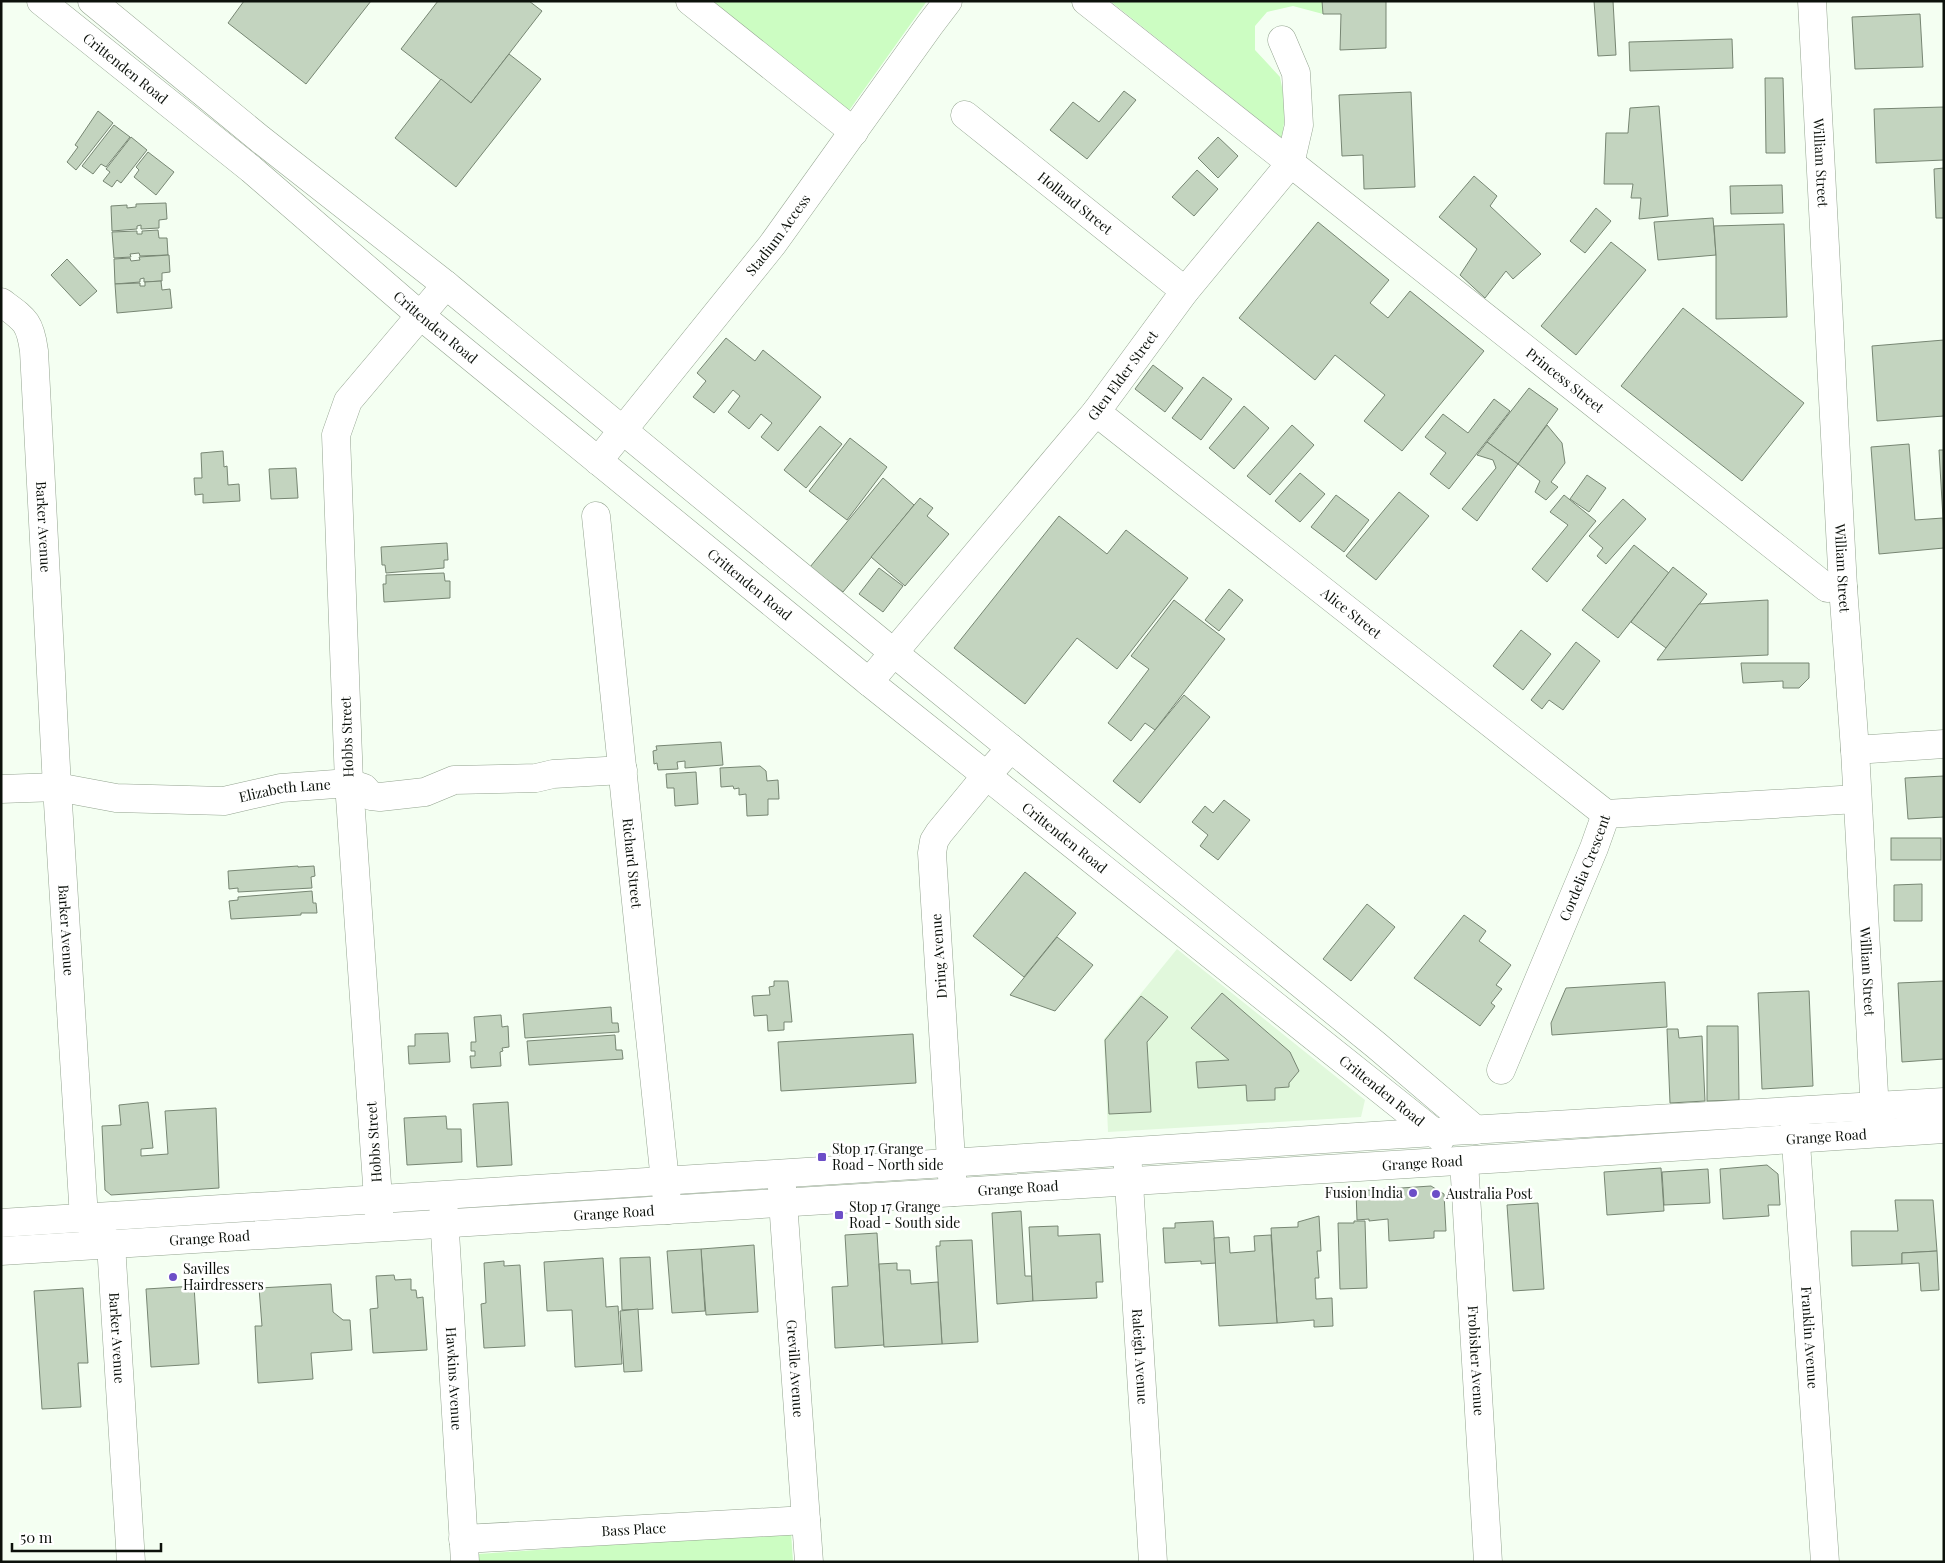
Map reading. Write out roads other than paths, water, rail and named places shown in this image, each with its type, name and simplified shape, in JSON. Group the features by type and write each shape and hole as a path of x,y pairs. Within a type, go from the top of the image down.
{"street":[{"name":"Crittenden Road","path":"41,1 251,169 421,316 869,682 1435,1132 1464,1161"},
{"name":"Crittenden Road","path":"92,1 260,139 446,285 1376,1045 1476,1130"},
{"path":"690,1 854,132"},
{"name":"Stadium Access","path":"598,461 772,245 948,1"},
{"name":"Princess Street","path":"1086,1 1827,588 1843,587"},
{"name":"William Street","path":"1812,1 1843,587 1855,750 1876,1133"},
{"name":"Glen Elder Street","path":"869,682 1096,412 1185,291 1290,164 1299,125 1296,73 1282,40"},
{"name":"Holland Street","path":"965,115 1185,291"},
{"name":"Hobbs Street","path":"380,1227 349,783 336,435 348,401 446,285"},
{"name":"Barker Avenue","path":"1,302 25,320 32,332 34,351 57,787 84,1218"},
{"name":"Alice Street","path":"1096,412 1606,814"},
{"name":"Richard Street","path":"596,516 668,1210"},
{"path":"1855,750 1944,744"},
{"name":"Dring Avenue","path":"953,1192 932,853 934,841 940,833 1011,748"},
{"name":"Elizabeth Lane","path":"1,789 57,787 116,798 224,802 281,788 349,783 364,788 371,796 380,797 425,792 454,780 536,778 552,774 623,770"},
{"name":"Cordelia Crescent","path":"1501,1070 1594,848 1606,814 1857,799"},
{"path":"1360,1137 1385,1115 1384,1091"},
{"name":"Grange Road","path":"1,1223 1435,1132 1944,1102"},
{"name":"Franklin Avenue","path":"1794,1112 1825,1562"},
{"name":"Grange Road","path":"1,1251 1464,1161 1944,1129"},
{"path":"1464,1161 1476,1130"},
{"name":"Raleigh Avenue","path":"1126,1152 1153,1562"},
{"name":"Frobisher Avenue","path":"1464,1161 1488,1562"},
{"name":"Greville Avenue","path":"781,1174 809,1562"},
{"name":"Hawkins Avenue","path":"443,1196 464,1551"},
{"path":"84,1218 111,1244"},
{"name":"Barker Avenue","path":"111,1244 131,1562"},
{"name":"Bass Place","path":"464,1551 806,1520"}],"place":[{"name":"Stop 17 Grange Road - North side","path":"822,1157"},
{"name":"Fusion India","path":"1413,1193"},
{"name":"Australia Post","path":"1436,1194"},
{"name":"Stop 17 Grange Road - South side","path":"839,1215"},
{"name":"Savilles Hairdressers","path":"173,1277"}]}
